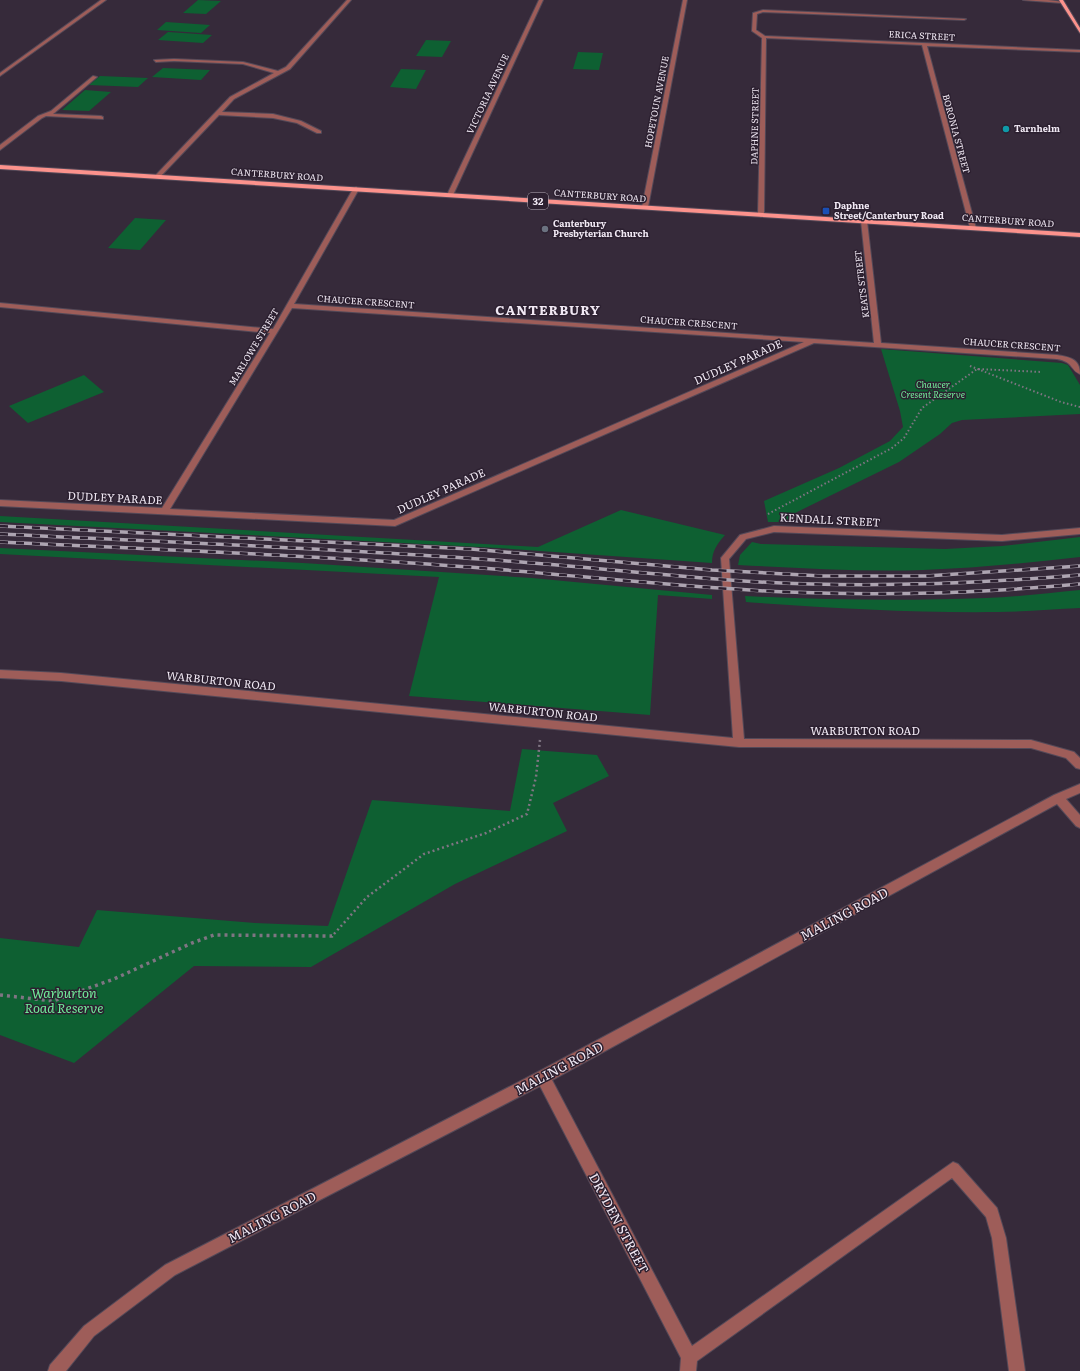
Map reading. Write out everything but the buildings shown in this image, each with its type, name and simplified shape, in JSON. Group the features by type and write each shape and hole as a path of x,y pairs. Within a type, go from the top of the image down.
{"main road":[{"path":"1062,1 1079,30"},
{"name":"CANTERBURY ROAD","path":"0,167 1080,235"}],"street":[{"path":"0,75 104,0"},
{"path":"157,177 232,98 288,68 349,0"},
{"name":"VICTORIA AVENUE","path":"450,195 541,0"},
{"name":"HOPETOUN AVENUE","path":"645,207 685,0"},
{"path":"1025,0 1062,1"},
{"path":"764,37 754,31 755,13 763,11 964,19"},
{"name":"ERICA STREET","path":"764,37 1080,51"},
{"name":"DAPHNE STREET","path":"761,215 764,37"},
{"name":"BORONIA STREET","path":"924,44 973,228"},
{"path":"156,61 174,60 243,63 278,73"},
{"path":"0,148 40,117 53,112 95,77"},
{"path":"218,113 272,116 299,122 319,132"},
{"path":"45,115 101,118"},
{"name":"MARLOWE STREET","path":"164,512 290,306 356,189"},
{"name":"KEATS STREET","path":"864,221 878,344"},
{"path":"0,305 274,331"},
{"name":"CHAUCER CRESCENT","path":"290,306 1058,357 1068,358 1074,362 1080,372"},
{"name":"DUDLEY PARADE","path":"0,503 395,523 815,340"},
{"name":"KENDALL STREET","path":"739,743 725,558 743,538 774,529 1002,538 1080,531"},
{"name":"WARBURTON ROAD","path":"0,674 68,678 739,743 1031,744 1070,755 1080,765"},
{"name":"MALING ROAD","path":"56,1371 89,1331 170,1270 543,1077 1058,798 1080,788"},
{"path":"1058,798 1080,823"},
{"name":"DRYDEN STREET","path":"543,1077 689,1364"},
{"path":"689,1364 953,1169 992,1213 999,1238 1017,1371"}],"path":[{"path":"970,366 1061,402 1080,407"},
{"path":"761,517 892,448 904,438 922,408 977,369 1044,372"},
{"path":"0,995 53,1000 114,979 192,943 214,935 332,936 367,897 424,854 486,833 527,814 536,778 542,724"}],"green space":[{"path":"198,0 221,1 206,14 183,13"},
{"path":"166,22 210,25 201,33 157,30"},
{"path":"168,32 212,35 203,43 158,40"},
{"path":"426,40 451,41 442,57 416,56"},
{"path":"578,52 603,53 599,70 573,69"},
{"path":"163,68 210,70 201,80 152,77"},
{"path":"401,69 426,70 416,89 390,87"},
{"path":"100,76 148,78 138,87 89,85"},
{"path":"85,90 111,92 89,111 62,110"},
{"path":"135,218 166,220 140,250 108,248"},
{"name":"Chaucer Cresent Reserve","path":"881,349 1062,363 1068,365 1080,385 1080,414 962,420 952,423 940,434 899,462 793,514 793,522 768,522 764,501 839,468 890,441 903,427 900,411"},
{"path":"84,375 104,392 28,423 9,406"},
{"path":"621,510 725,535 716,548 712,563 498,548 0,522 0,516 538,547"},
{"path":"1080,537 1080,557 1002,565 923,570 877,570 738,565 740,555 752,542 761,544 945,549 1002,546"},
{"path":"0,548 303,563 532,578 712,595 712,599 658,595 650,715 409,696 439,577 0,554"},
{"path":"1080,590 1080,608 1008,612 872,610 746,602 745,596 926,600 1033,595"},
{"name":"Warburton Road Reserve","path":"522,749 597,755 609,776 553,803 567,831 455,884 311,967 194,966 74,1063 0,1035 0,938 79,947 97,910 255,923 328,926 372,800 510,811"}],"railway":[{"path":"0,526 471,549 712,570 822,576 926,576 1080,566"},
{"path":"0,534 371,552 527,562 727,580 800,584 880,585 960,583 1080,575"},
{"path":"0,542 371,560 677,585 787,592 860,594 934,593 1007,590 1080,584"}],"place":[{"name":"Tarnhelm","path":"1006,129"},
{"name":"Daphne Street/Canterbury Road","path":"826,211"},
{"name":"Canterbury Presbyterian Church","path":"545,229"}],"district":[{"name":"CANTERBURY","path":"548,310"}]}
